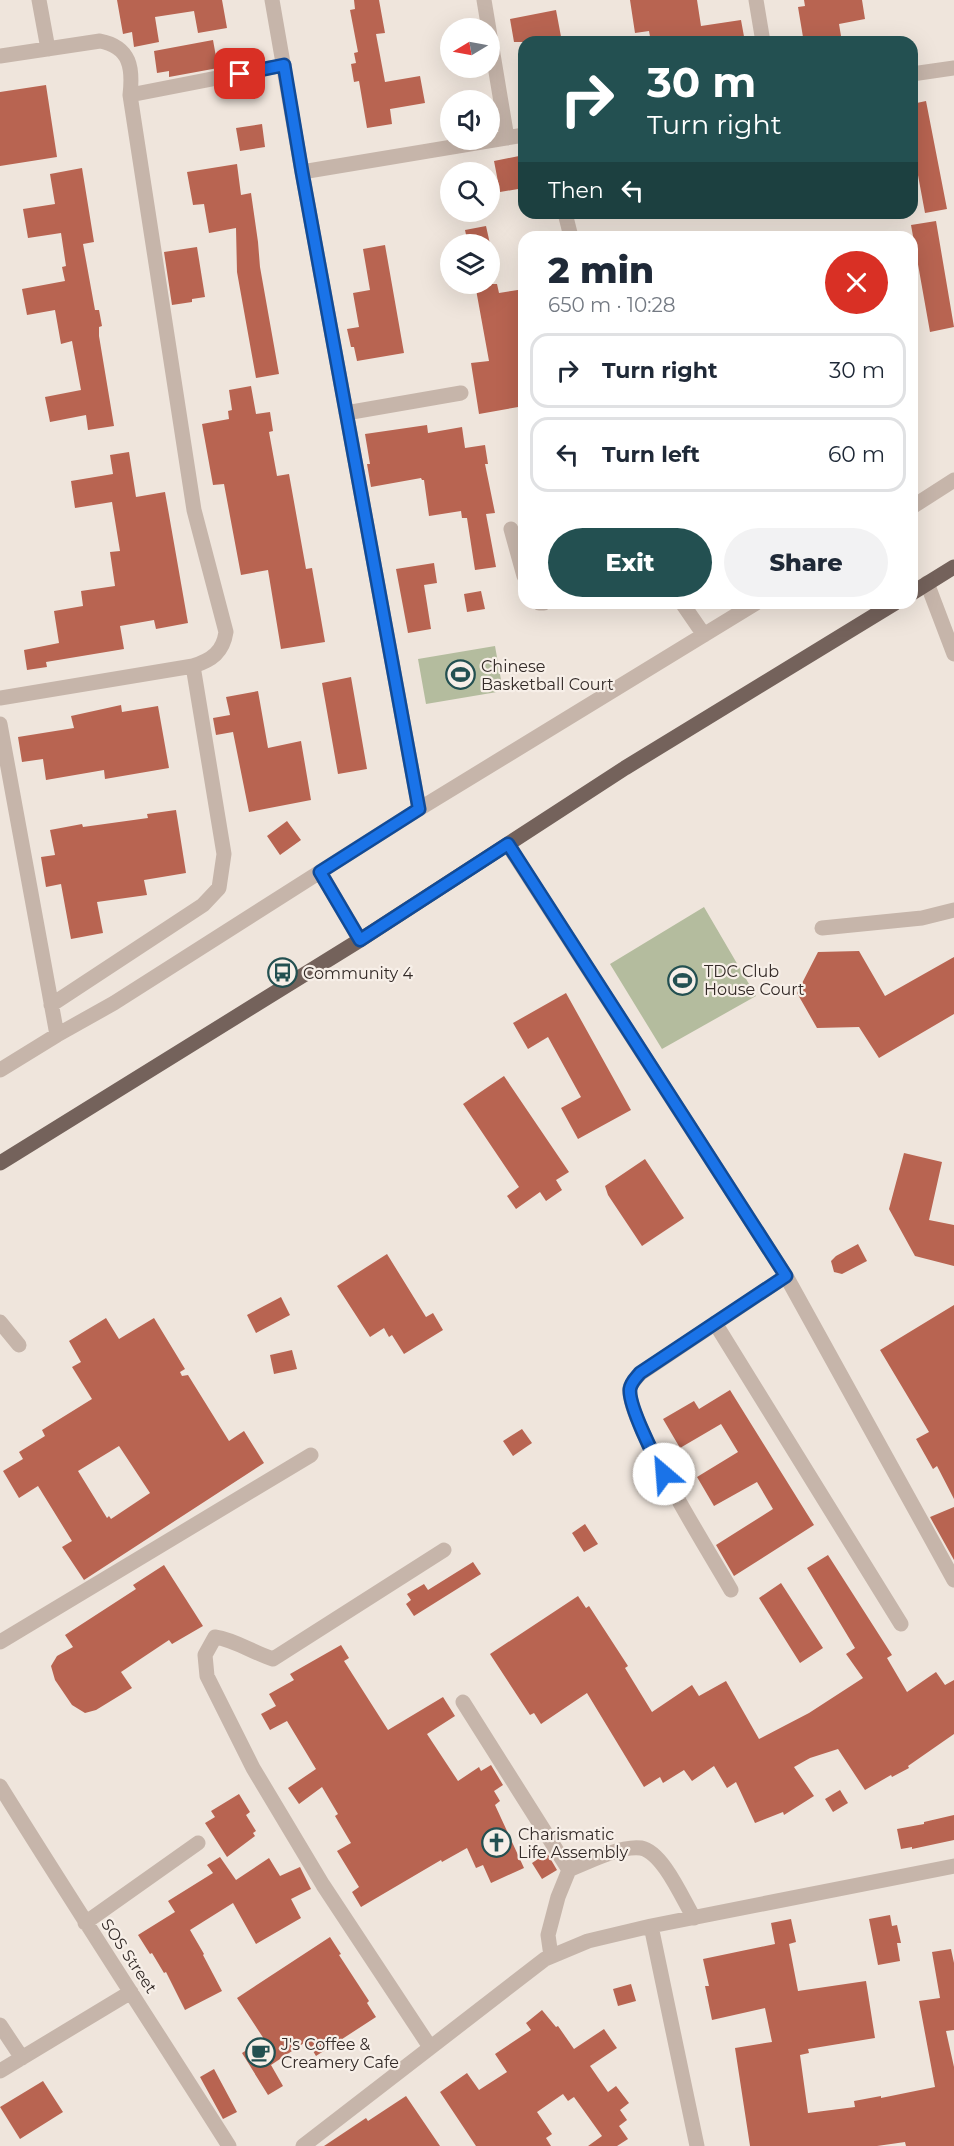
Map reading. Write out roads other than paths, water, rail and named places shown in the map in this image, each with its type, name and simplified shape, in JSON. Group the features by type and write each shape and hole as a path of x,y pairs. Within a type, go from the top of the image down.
{"main road":[{"path":"918,589 954,567"},
{"path":"0,1163 360,940 625,768 885,609"}],"street":[{"path":"39,0 48,49"},
{"path":"272,0 419,809"},
{"path":"484,0 507,138"},
{"path":"756,0 762,36"},
{"path":"0,56 100,41 111,43 119,49 130,64 133,73 130,95 194,510 226,632 224,644 218,652 212,658 193,666 0,698"},
{"path":"130,95 284,65"},
{"path":"918,73 954,68"},
{"path":"302,172 518,136"},
{"path":"346,413 461,393"},
{"path":"918,503 954,480"},
{"path":"511,529 518,554"},
{"path":"927,583 954,654"},
{"path":"686,609 704,635"},
{"path":"0,1070 114,1003 419,809 746,609"},
{"path":"51,1005 203,905 219,888 224,854 193,666"},
{"path":"0,724 57,1035"},
{"path":"508,844 786,1276 954,1580"},
{"path":"320,872 360,940"},
{"path":"822,928 922,918 954,910"},
{"path":"731,1590 656,1461 630,1397 630,1388 640,1373 786,1276"},
{"path":"0,1322 19,1345"},
{"path":"715,1323 901,1624"},
{"path":"0,1642 311,1455"},
{"path":"430,2047 323,1885 254,1768 207,1676 205,1655 215,1637 228,1639 255,1653 273,1659 444,1550"},
{"path":"463,1702 569,1870"},
{"name":"SOS Street","path":"0,1786 85,1923 229,2146"},
{"path":"85,1923 198,1843"},
{"path":"551,1956 548,1935 558,1897 569,1870 615,1851 642,1848 662,1861 694,1918"},
{"path":"303,2146 551,1956 588,1941 651,1926 954,1866"},
{"path":"651,1926 697,2146"},
{"path":"0,2071 131,1992"},
{"path":"0,2025 22,2058"}],"place":[{"name":"Chinese Basketball Court","path":"460,675"},
{"name":"Community 4","path":"282,973"},
{"name":"TDC Club House Court","path":"683,980"},
{"name":"Charismatic Life Assembly","path":"497,1843"},
{"name":"J's Coffee & Creamery Cafe","path":"260,2053"}]}
